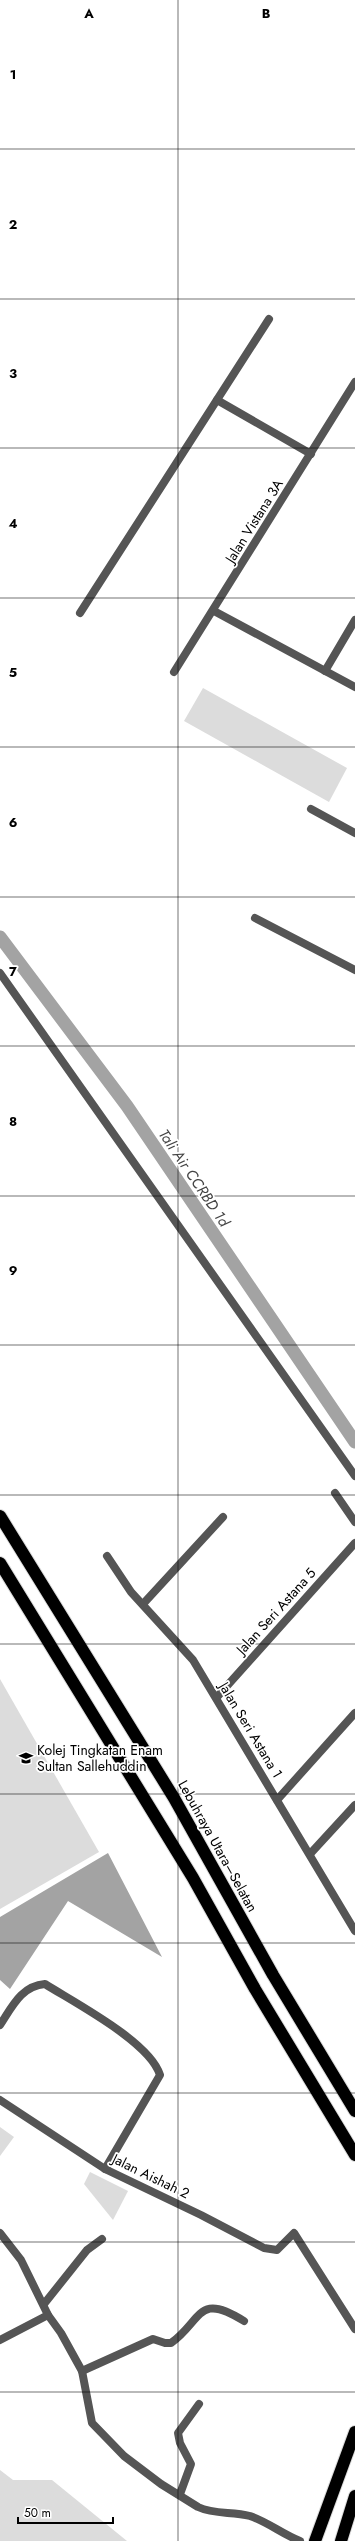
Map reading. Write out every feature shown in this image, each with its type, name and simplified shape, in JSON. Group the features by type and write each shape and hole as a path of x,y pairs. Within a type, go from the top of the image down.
{"highway":[{"name":"Lebuhraya Utara–Selatan","path":"0,1516 174,1798 273,1975 355,2110"},
{"path":"0,1563 193,1878 255,1989 355,2155"},
{"path":"315,2541 355,2432"},
{"path":"341,2541 355,2496"}],"street":[{"path":"80,613 269,319"},
{"name":"Jalan Vistana 3A","path":"174,672 214,611 355,382"},
{"path":"217,400 311,454"},
{"path":"214,611 355,687"},
{"path":"325,671 355,620"},
{"path":"311,809 355,833"},
{"path":"255,918 355,970"},
{"path":"0,973 355,1476"},
{"path":"335,1493 355,1522"},
{"path":"143,1604 223,1517"},
{"name":"Jalan Seri Astana 5","path":"217,1697 355,1543"},
{"name":"Jalan Seri Astana 1","path":"107,1556 131,1592 184,1648 217,1697 355,1931"},
{"path":"277,1800 355,1713"},
{"path":"310,1854 355,1805"},
{"path":"0,2025 21,1994 36,1985 45,1984 138,2045 153,2060 160,2075 105,2169"},
{"name":"Jalan Aishah 2","path":"0,2100 105,2169 201,2214 264,2248 277,2250 294,2233 355,2329"},
{"path":"0,2233 21,2260 36,2293 44,2304 48,2315 61,2333 82,2371 90,2414 98,2430 141,2470 206,2511 238,2513 260,2520 300,2541"},
{"path":"44,2304 87,2250 102,2239"},
{"path":"82,2371 153,2339 165,2343 171,2343 201,2312 222,2308 244,2321"},
{"path":"0,2340 48,2315"},
{"path":"180,2494 192,2464 180,2443 178,2433 199,2404"}],"shaded area":[{"path":"203,688 347,768 329,802 184,721"},
{"name":"Kolej Tingkatan Enam Sultan Sallehuddin","path":"0,1679 99,1852 0,1909"},
{"path":"108,1853 162,1957 68,1901 10,1989 0,1980 0,1917"},
{"path":"0,2127 14,2137 0,2156"},
{"path":"90,2172 128,2191 113,2220 84,2184"},
{"path":"0,2470 13,2480 52,2480 127,2541 0,2541"}],"waterway":[{"name":"Tali Air CCRBD 1d","path":"0,937 127,1106 355,1442"}],"place":[{"name":"Kolej Tingkatan Enam Sultan Sallehuddin","path":"26,1758"}]}
